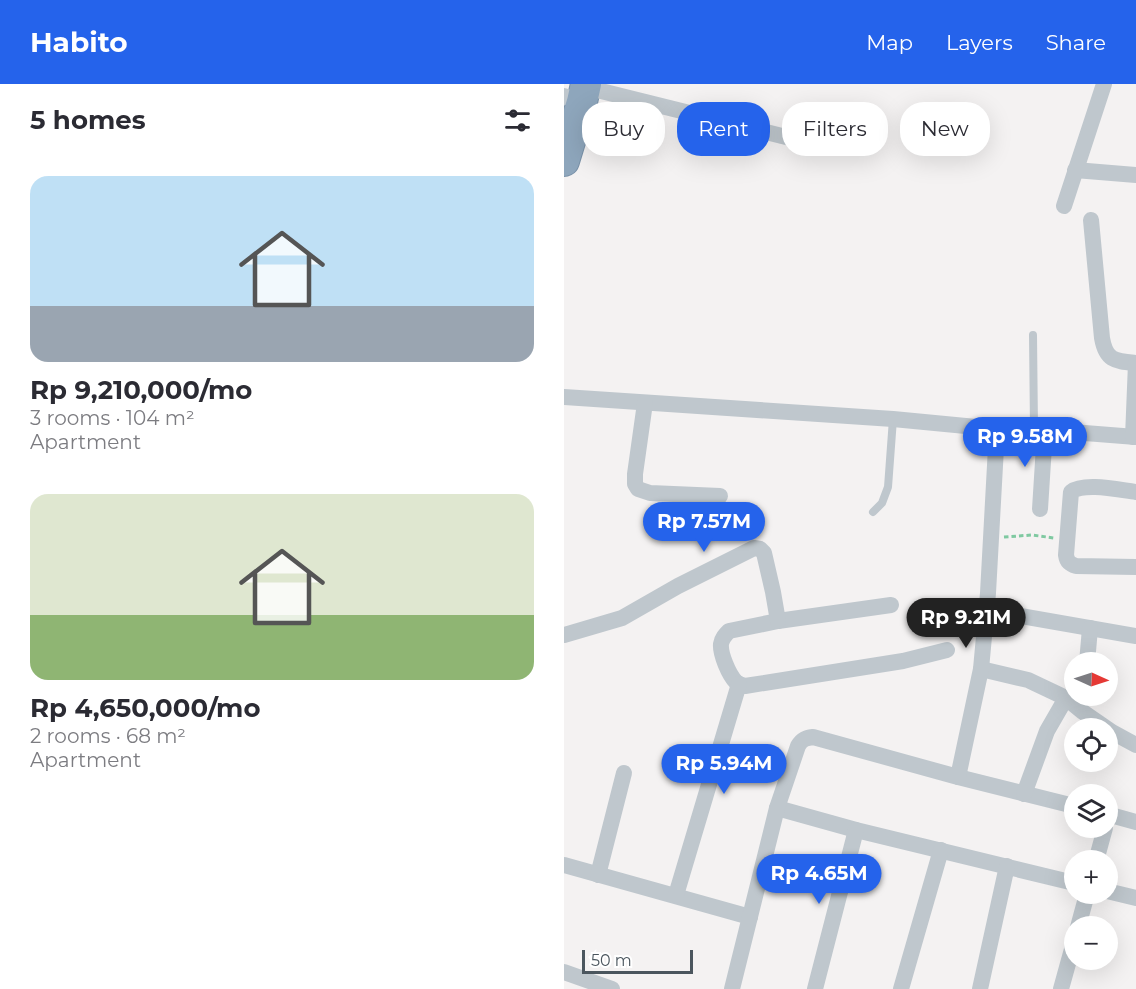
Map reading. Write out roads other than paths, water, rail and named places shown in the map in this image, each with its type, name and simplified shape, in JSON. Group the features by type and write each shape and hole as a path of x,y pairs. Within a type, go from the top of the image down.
{"highway":[{"path":"564,160 579,92"}],"street":[{"path":"1064,206 1104,84"},
{"path":"579,92 782,136"},
{"path":"1075,170 1136,175"},
{"path":"564,397 1135,437 1136,363 1116,360 1104,349 1091,220"},
{"path":"645,403 635,474 635,484 638,489 650,494 720,496"},
{"path":"958,777 981,669 997,429"},
{"path":"1040,430 1040,509"},
{"path":"1136,492 1085,487 1076,488 1071,492 1066,555 1070,564 1076,566 1136,567"},
{"path":"564,634 622,618 678,586 754,548 760,549 764,554 778,621"},
{"path":"891,605 778,621 729,631 721,642 725,662 739,684 753,684 895,662 947,650"},
{"path":"986,610 1136,636"},
{"path":"1088,652 1090,628"},
{"path":"981,669 1028,680 1064,697"},
{"path":"676,895 739,684"},
{"path":"1024,794 1047,731 1064,701"},
{"path":"1085,706 1112,732 1136,745"},
{"path":"732,989 777,808 802,740 813,737 1064,804"},
{"path":"598,876 624,773"},
{"path":"777,808 856,830 1064,880"},
{"path":"1118,820 1136,822"},
{"path":"816,989 856,830"},
{"path":"901,989 941,850"},
{"path":"564,865 750,917"},
{"path":"980,989 1007,866"},
{"path":"1118,894 1136,898"},
{"path":"1061,989 1066,970"},
{"path":"564,972 612,989"}],"lane":[{"path":"1033,335 1040,430"},
{"path":"873,512 882,503 888,487 893,419"}]}
